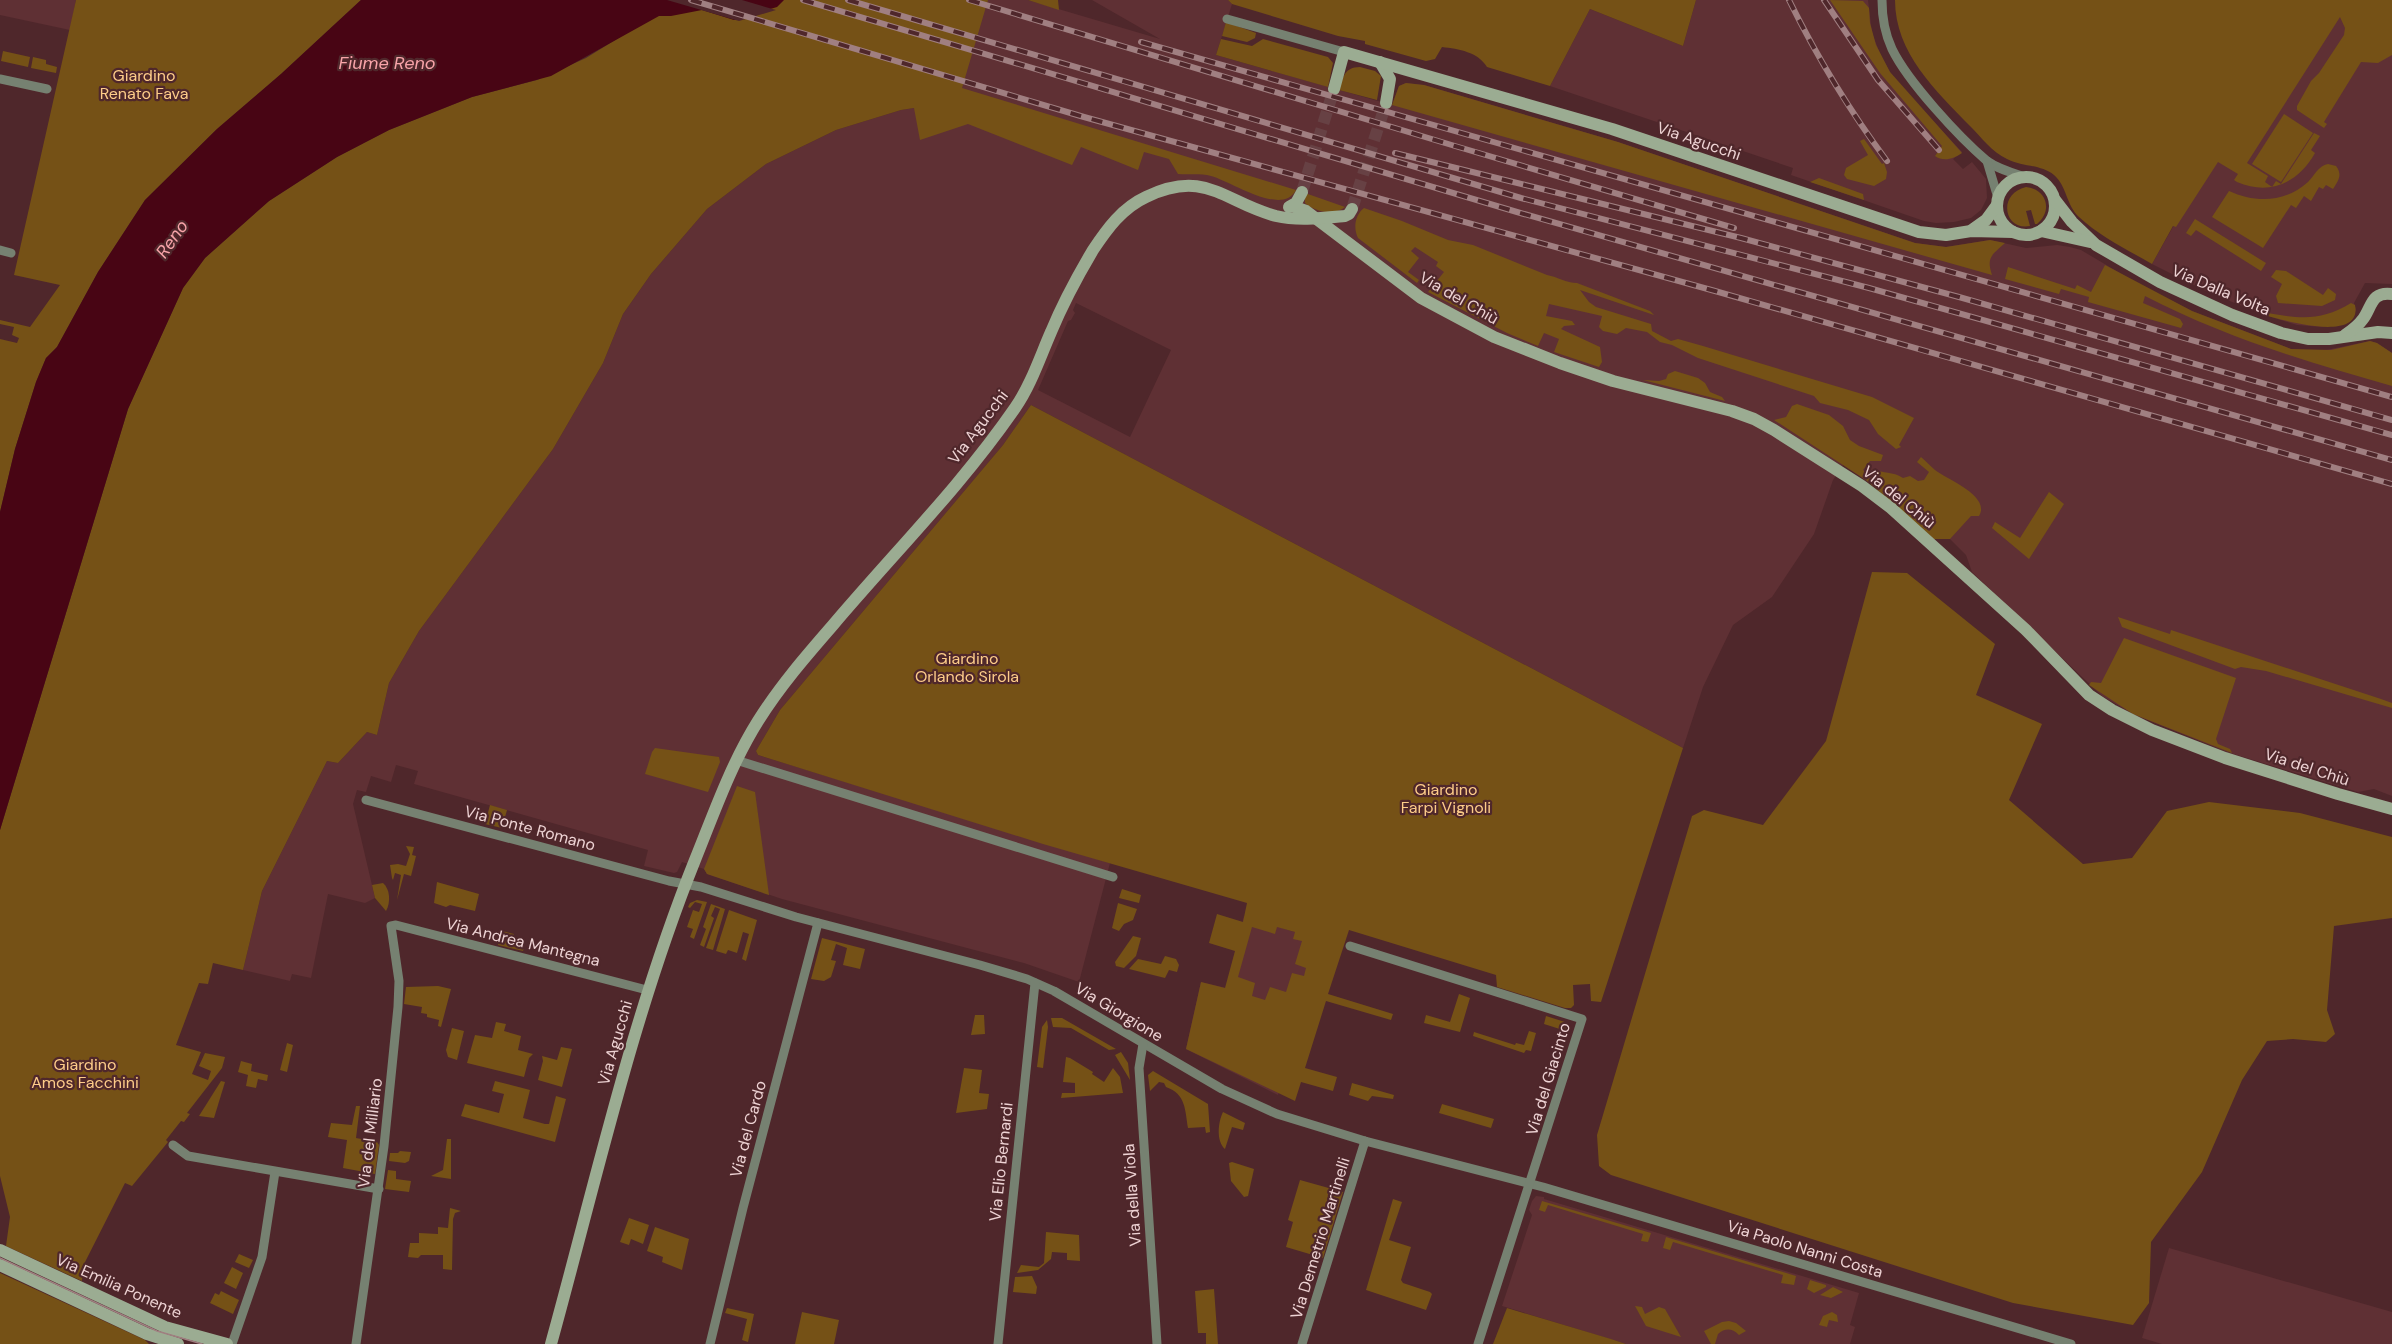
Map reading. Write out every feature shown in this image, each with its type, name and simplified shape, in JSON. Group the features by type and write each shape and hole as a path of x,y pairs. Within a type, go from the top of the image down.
{"street":[{"path":"1882,0 1886,31 1900,64 1934,107 1987,161 2002,170 2044,183 2055,201 2054,215 2041,231 2026,235 2006,228 2001,220 1987,161"},
{"name":"Via Agucchi","path":"1227,19 1612,129 1919,232 1946,235 1971,231 2013,232"},
{"path":"1334,89 1344,52"},
{"path":"1380,62 1388,74 1390,85 1386,103"},
{"path":"1390,85 1403,74 1416,73"},
{"path":"0,79 47,89"},
{"path":"1971,231 1986,220 2009,183 2025,177"},
{"name":"Via Agucchi","path":"551,1344 647,990 686,884 736,760 762,713 794,670 943,499 1014,409 1024,394 1076,277 1122,212 1156,192 1189,187 1216,190 1261,211 1288,218 1314,218 1350,212"},
{"path":"1292,206 1299,200 1302,192"},
{"name":"Via Dalla Volta","path":"2055,201 2072,222 2096,245"},
{"path":"1261,211 1292,206 1302,208 1314,218"},
{"name":"Via del Chiù","path":"1350,212 1348,232 1359,249"},
{"name":"Via del Chiù","path":"1314,218 1359,249 1421,298 1494,337 1540,356 1602,377 1754,418 1774,430 1876,496 2026,630 2089,695 2119,713 2152,730 2225,758 2392,809"},
{"name":"Via Dalla Volta","path":"2041,231 2074,237 2096,245 2167,286 2254,323 2299,337 2323,339 2378,332 2392,333"},
{"path":"0,250 11,252"},
{"path":"2341,337 2360,323 2370,303 2377,296 2392,294"},
{"path":"2367,312 2370,323 2378,332"},
{"path":"736,760 1113,877"},
{"name":"Via Ponte Romano","path":"366,800 686,884"},
{"name":"Via Giorgione","path":"686,884 818,923 981,965 1035,983 1079,1005 1143,1044 1256,1106 1365,1141 1531,1184"},
{"name":"Via del Cardo","path":"710,1344 742,1208 818,923"},
{"name":"Via Andrea Mantegna","path":"392,925 647,990"},
{"name":"Via del Milliario","path":"356,1344 379,1189 393,1064 399,986 390,930 392,925"},
{"name":"Via del Giacinto","path":"1350,946 1582,1019 1478,1344"},
{"name":"Via Elio Bernardi","path":"998,1344 1035,983"},
{"name":"Via della Viola","path":"1143,1044 1139,1068 1157,1344"},
{"name":"Via Demetrio Martinelli","path":"1302,1344 1365,1141"},
{"path":"173,1145 188,1156 379,1189"},
{"path":"230,1344 262,1257 275,1172"},
{"name":"Via Paolo Nanni Costa","path":"1531,1184 2071,1344"},
{"name":"Via Emilia Ponente","path":"0,1250 153,1322 230,1344"},
{"name":"Via Emilia Ponente","path":"0,1265 147,1334 178,1344"}],"shaded area":[{"path":"0,0 76,0 70,30 0,15"},
{"path":"667,0 1028,0 1160,39 1092,0 1228,0 1232,4 1216,55 1392,105 1399,86 1406,83 1424,85 1618,142 1915,243 1946,247 1990,240 2026,248 2057,245 2081,250 2140,285 2192,311 2291,349 2321,351 2370,341 2377,343 2392,353 2392,796 2374,789 2358,792 2227,752 2133,714 2102,696 1972,572 1966,555 1950,539 1934,539 1871,484 1843,465 1833,480 1814,534 1772,597 1733,625 1703,687 1683,748 1031,405 1003,445 780,710 756,751 758,755 1110,863 1079,982 1024,963 782,899 707,874 704,869 682,862 677,872 674,873 644,866 648,850 414,784 418,771 396,765 391,782 371,776 366,792 357,790 353,804 375,898 365,903 328,894 311,978 292,974 290,981 243,970 262,891 327,761 338,763 367,732 377,735 389,683 419,631 553,449 603,363 623,314 651,274 707,209 766,164 836,130 914,108 967,124","holes":["1076,303 1171,350 1130,437 1038,390 1068,321 1075,313 1073,310"]},
{"path":"1696,0 1868,0 1872,33 1890,72 1962,152 1953,159 1963,169 1972,162 1986,179 1987,198 1981,210 1971,218 1954,222 1924,221 1791,175 1793,168 1550,86 1590,9 1683,46"},
{"path":"2316,0 2392,0 2392,284 2365,283 2354,303 2356,310 2350,320 2322,327 2297,325 2265,315 2212,294 2152,264 2174,225"},
{"path":"1244,916 1327,942 1278,1095 1186,1049 1201,982 1226,988"},
{"path":"1536,1196 1859,1293 1850,1325 1855,1327 1850,1344 1626,1344 1502,1306 1532,1215 1529,1210"},
{"path":"2169,1248 2392,1312 2392,1344 2162,1344 2142,1338"}],"green space":[{"name":"Giardino Renato Fava","path":"76,0 361,0 217,129 145,200 98,272 57,347 46,358 15,449 0,512 0,339 17,343 19,338 12,335 14,327 0,324 0,320 30,327 60,285 14,275"},
{"name":"Giardino Amos Facchini","path":"667,0 988,0 962,88 1296,190 1289,197 1280,200 1268,199 1211,176 1178,174 1169,159 1144,152 1138,170 1081,147 1072,165 968,124 920,140 914,108 836,130 766,164 707,209 651,274 623,314 603,363 553,449 419,631 389,683 377,735 367,732 338,763 327,761 262,891 243,970 213,963 208,984 199,983 176,1045 201,1052 192,1074 208,1080 211,1071 199,1066 205,1053 225,1057 222,1068 187,1113 190,1114 184,1122 181,1121 166,1140 168,1142 132,1186 125,1183 83,1266 82,1281 6,1246 10,1217 0,1176 0,830 128,409 183,288 205,258 269,201 337,157 389,130 472,97 537,80 586,58 620,37"},
{"path":"1028,0 1058,0 1059,10"},
{"path":"1228,0 1696,0 1683,46 1590,9 1550,86 1487,67 1479,58 1461,50 1442,47 1435,59 1426,61 1365,44 1365,41 1338,36 1232,4"},
{"path":"1830,0 1863,1 1869,8 1870,23 1876,45 1890,72 1962,153 1948,159 1935,156 1942,146 1880,73"},
{"path":"1895,0 2392,0 2392,55 2378,63 2361,62 2324,122 2327,124 2324,128 2297,110 2311,81 2319,73 2344,35 2345,28 2340,17 2247,163 2268,176 2265,182 2272,187 2261,188 2237,182 2234,180 2238,174 2218,162 2176,227 2173,226 2152,264 2105,237 2079,217 2071,207 2062,185 2049,171 2007,159 1987,144 1931,85 1920,70 1902,37"},
{"path":"1226,22 1256,33 1255,38 1247,42 1222,36"},
{"path":"1221,39 1252,46 1263,39 1328,57 1333,63 1328,87 1216,55"},
{"path":"3,51 30,57 28,67 1,61"},
{"path":"33,57 46,60 46,64 57,67 56,73 31,68"},
{"path":"1360,67 1375,71 1381,76 1377,100 1339,90 1347,71"},
{"path":"1406,83 1424,85 1618,142 1915,243 1946,247 1990,240 2005,243 1991,257 1992,275 1392,105 1399,86"},
{"path":"2284,114 2313,133 2281,182 2252,164"},
{"path":"2314,133 2320,136 2311,150 2315,153 2300,172 2292,179 2282,184 2272,187 2276,181 2281,184"},
{"path":"1864,139 1882,164 1884,163 1887,172 1886,179 1874,186 1847,179 1844,175 1846,168 1868,155 1860,141"},
{"path":"2328,164 2336,166 2339,172 2339,178 2333,189 2326,185 2323,189 2319,187 2311,201 2304,196 2296,208 2291,205 2263,248 2212,217 2229,191 2249,198 2280,197 2299,189 2319,169"},
{"path":"1819,178 1863,194 1864,200 1810,182"},
{"path":"2026,187 2043,196 2046,207 2042,219 2037,224 2035,224 2031,210 2026,211 2030,226 2021,226 2014,223 2007,211 2011,197"},
{"path":"1305,193 1345,207 1331,212 1319,211 1305,203"},
{"path":"1364,208 1448,240 1473,245 1547,275 1577,283 1650,311 1654,315 1580,290 1596,307 1651,324 1652,331 1671,341 1678,339 1872,397 1914,418 1899,445 1901,447 1896,449 1878,434 1869,420 1848,410 1820,403 1814,396 1698,358 1672,345 1660,342 1647,332 1626,328 1617,334 1603,331 1599,327 1602,316 1549,304 1546,316 1572,321 1575,325 1564,326 1561,329 1600,347 1602,362 1599,367 1554,352 1559,339 1544,333 1538,346 1507,333 1428,292 1444,272 1436,266 1438,262 1415,247 1411,251 1419,258 1408,272 1419,280 1417,283 1358,238 1356,222"},
{"path":"2195,219 2266,263 2261,271 2196,230 2191,236 2186,233"},
{"path":"2105,265 2192,311 2291,349 2331,350 2370,341 2377,343 2392,353 2392,386 2297,358 2235,336 2145,296 2143,303 2180,319 2183,324 2181,328 2088,302 2089,297 2061,289 2059,294 2005,279 2008,267 2075,289 2077,285 2091,292"},
{"path":"2276,270 2286,271 2323,295 2328,288 2336,294 2335,300 2322,306 2278,303 2276,296 2282,284 2271,277"},
{"path":"2351,303 2355,305 2354,317 2347,324 2334,327 2303,324 2265,315 2268,313 2301,317 2321,316"},
{"path":"1675,371 1698,378 1705,383 1710,392 1722,397 1725,401 1643,380 1659,381 1666,379 1668,374"},
{"path":"1797,404 1829,415 1843,426 1850,440 1883,455 1881,461 1870,461 1863,470 1869,475 1873,469 1903,478 1910,476 1918,481 1924,480 1929,472 1917,462 1921,457 1935,470 1974,495 1981,509 1979,516 1971,516 1950,539 1934,539 1866,480 1774,420 1786,417 1792,406"},
{"path":"1031,405 1683,748 1601,1002 1591,1001 1590,984 1573,985 1574,1005 1571,1008 1565,1008 1497,987 1496,975 1349,930 1328,994 1393,1014 1391,1020 1326,1001 1305,1068 1337,1077 1333,1091 1301,1082 1295,1101 1186,1049 1201,982 1225,988 1235,951 1209,943 1217,914 1243,922 1247,903 1043,844 758,755 756,751 780,710 1003,445","holes":["1252,927 1275,934 1277,927 1295,932 1293,939 1302,941 1295,964 1306,968 1304,976 1292,973 1286,992 1270,987 1265,1000 1252,996 1255,983 1238,977"]},
{"path":"2049,492 2064,504 2029,559 1992,528 1995,522 2020,538"},
{"path":"1872,572 1907,573 1995,644 1976,695 2042,724 2009,800 2083,864 2132,858 2167,811 2209,802 2300,813 2392,837 2392,918 2334,926 2327,1010 2335,1034 2326,1042 2293,1039 2267,1041 2242,1080 2202,1172 2151,1242 2149,1303 2133,1325 2013,1303 1611,1175 1599,1166 1597,1135 1692,816 1704,810 1763,825 1826,741"},
{"path":"2118,617 2170,634 2171,630 2381,699 2392,703 2392,708 2266,671 2241,667 2235,669 2122,627"},
{"path":"2124,638 2236,678 2216,739 2218,744 2230,749 2232,753 2133,714 2089,685 2091,682 2101,683"},
{"path":"655,748 719,757 720,762 708,792 645,774"},
{"path":"737,786 755,792 769,895 707,874 704,869"},
{"path":"490,805 507,810 502,828 485,824"},
{"path":"406,846 414,847 412,855 416,856 411,876 404,874 397,900 401,875 395,873 393,880 390,865 406,866 410,854"},
{"path":"437,882 479,894 475,911 434,903"},
{"path":"383,883 389,896 386,911 375,898 372,885"},
{"path":"1122,889 1141,895 1139,903 1119,898"},
{"path":"697,900 707,902 694,939 690,937 693,929 687,927 693,910 699,912 702,904 695,902 690,908 688,907 690,903"},
{"path":"1118,903 1137,909 1133,920 1124,924 1119,931 1112,928"},
{"path":"711,904 725,909 713,950 706,948 720,909 715,907 711,916 714,918 704,947 700,945"},
{"path":"729,910 757,920 746,961 742,959 749,934 743,932 737,953 728,950 726,954 716,951"},
{"path":"502,931 514,934 511,944 524,948 523,951 498,945"},
{"path":"1133,936 1141,938 1136,956 1124,968 1116,966 1115,962"},
{"path":"822,938 865,949 860,969 843,965 847,948 836,944 831,960 836,961 831,977 824,981 811,979"},
{"path":"1165,956 1176,959 1179,965 1177,972 1169,970 1165,978 1129,969 1138,959 1161,964"},
{"path":"438,986 451,989 441,1027 438,1026 439,1020 421,1013 422,1007 404,1004 406,987"},
{"path":"1459,994 1470,998 1460,1032 1424,1023 1426,1015 1450,1022"},
{"path":"975,1015 984,1015 985,1034 971,1035"},
{"path":"1546,1016 1565,1022 1566,1031 1544,1024"},
{"path":"1051,1018 1062,1018 1116,1049 1109,1050 1071,1028 1053,1027"},
{"path":"1047,1020 1043,1068 1037,1067 1042,1027"},
{"path":"496,1022 506,1024 504,1031 521,1036 518,1050 533,1054 529,1058 524,1077 467,1063 475,1035 492,1038"},
{"path":"452,1028 464,1031 457,1060 448,1057 446,1050"},
{"path":"1529,1031 1536,1033 1531,1051 1526,1050 1524,1053 1473,1036 1474,1032 1515,1045 1516,1043 1524,1045"},
{"path":"287,1043 293,1045 287,1072 280,1070"},
{"path":"561,1047 572,1049 562,1087 538,1080 543,1061 542,1056 557,1060"},
{"path":"1121,1052 1128,1063 1130,1080 1115,1055"},
{"path":"1066,1057 1093,1072 1092,1074 1104,1082 1113,1068 1120,1077 1123,1093 1061,1098 1062,1093 1075,1093 1075,1083 1063,1082"},
{"path":"241,1061 252,1064 251,1071 268,1075 267,1081 258,1079 256,1088 246,1086 248,1075 238,1072"},
{"path":"964,1068 982,1070 979,1093 989,1094 987,1109 956,1113"},
{"path":"1153,1071 1208,1104 1210,1132 1206,1133 1205,1127 1188,1128 1181,1098 1164,1083 1159,1082 1150,1091 1148,1075"},
{"path":"221,1081 225,1082 214,1118 199,1116"},
{"path":"495,1081 530,1090 523,1118 545,1124 549,1124 556,1096 566,1099 555,1142 461,1116 465,1104 499,1113 504,1094 492,1091"},
{"path":"1352,1083 1394,1095 1393,1099 1372,1096 1368,1101 1349,1095"},
{"path":"1442,1104 1494,1119 1491,1128 1439,1113"},
{"path":"356,1106 360,1106 356,1138 377,1142 379,1145 375,1174 343,1168 347,1140 328,1137 331,1123 352,1125"},
{"path":"1223,1112 1245,1123 1243,1130 1232,1127 1225,1149 1220,1141 1219,1131"},
{"path":"447,1139 451,1139 451,1179 431,1176 443,1170"},
{"path":"411,1152 409,1161 405,1163 389,1161 390,1153"},
{"path":"1229,1163 1254,1169 1248,1196 1244,1197 1231,1181"},
{"path":"388,1170 396,1171 396,1179 411,1181 409,1192 385,1189"},
{"path":"1300,1180 1343,1192 1323,1258 1286,1247 1293,1222 1288,1220"},
{"path":"1393,1199 1402,1202 1389,1240 1411,1247 1401,1280 1403,1283 1432,1294 1426,1310 1366,1290"},
{"path":"1542,1201 1651,1233 1648,1242 1641,1241 1643,1234 1548,1205 1545,1212 1539,1210"},
{"path":"450,1208 461,1211 455,1213 453,1219 452,1270 443,1269 443,1255 408,1257 410,1243 419,1243 419,1233 438,1234 438,1227 448,1228"},
{"path":"629,1218 649,1225 643,1244 631,1239 629,1245 620,1242"},
{"path":"655,1227 689,1239 682,1270 662,1262 663,1257 647,1251"},
{"path":"1046,1232 1079,1235 1080,1261 1067,1260 1067,1253 1052,1252 1051,1259 1038,1270 1017,1273 1021,1265 1039,1267 1044,1263"},
{"path":"1666,1237 1796,1276 1794,1285 1781,1283 1783,1275 1673,1242 1670,1250 1663,1248"},
{"path":"239,1254 253,1260 249,1268 235,1262"},
{"path":"232,1267 243,1273 236,1289 224,1283"},
{"path":"0,1273 145,1340 149,1344 0,1344"},
{"path":"1032,1276 1037,1287 1036,1294 1013,1292 1015,1277"},
{"path":"1810,1280 1826,1285 1826,1287 1814,1293 1807,1289"},
{"path":"1833,1287 1843,1292 1831,1298 1820,1295"},
{"path":"1214,1289 1218,1344 1206,1344 1206,1333 1198,1333 1195,1291"},
{"path":"221,1291 239,1300 233,1314 210,1303 215,1293 219,1295"},
{"path":"1635,1306 1642,1307 1645,1314 1659,1307 1665,1309 1681,1337 1646,1326"},
{"path":"727,1308 754,1314 748,1342 742,1340 747,1319 725,1313"},
{"path":"1507,1308 1611,1339 1626,1344 1493,1344"},
{"path":"802,1312 839,1320 834,1344 795,1344"},
{"path":"1832,1312 1837,1315 1838,1322 1829,1320 1827,1327 1819,1325 1823,1316"},
{"path":"1729,1321 1736,1323 1746,1331 1739,1335 1731,1330 1723,1331 1718,1334 1715,1344 1711,1344 1704,1331"}],"water":[{"name":"Fiume Reno","path":"361,0 784,0 777,7 734,20 702,10 659,16 551,76 472,97 389,130 337,157 269,201 205,258 183,288 128,409 0,830 0,512 15,449 46,358 57,347 98,272 145,200 217,129"}],"pier":[{"path":"667,0 742,0 776,10 739,21"}],"tunnel":[{"path":"1302,192 1334,89"},
{"path":"1352,209 1386,103"}],"tram line":[{"path":"0,1258 157,1331 202,1344"}],"railway":[{"path":"691,0 1084,117 1715,291 2392,484"},
{"path":"803,0 1517,212 2392,460"},
{"path":"848,0 1521,198 1869,288 2392,435"},
{"path":"969,0 1734,228"},
{"path":"1789,0 1834,83 1887,161"},
{"path":"1824,0 1878,80 1939,150"},
{"path":"1141,42 2392,397"},
{"path":"1395,153 1741,238 1959,297 2392,420"}],"water label":[{"name":"Reno","path":"172,239"}],"park label":[{"name":"Giardino Orlando Sirola","path":"967,667"},
{"name":"Giardino Farpi Vignoli","path":"1446,798"}]}
